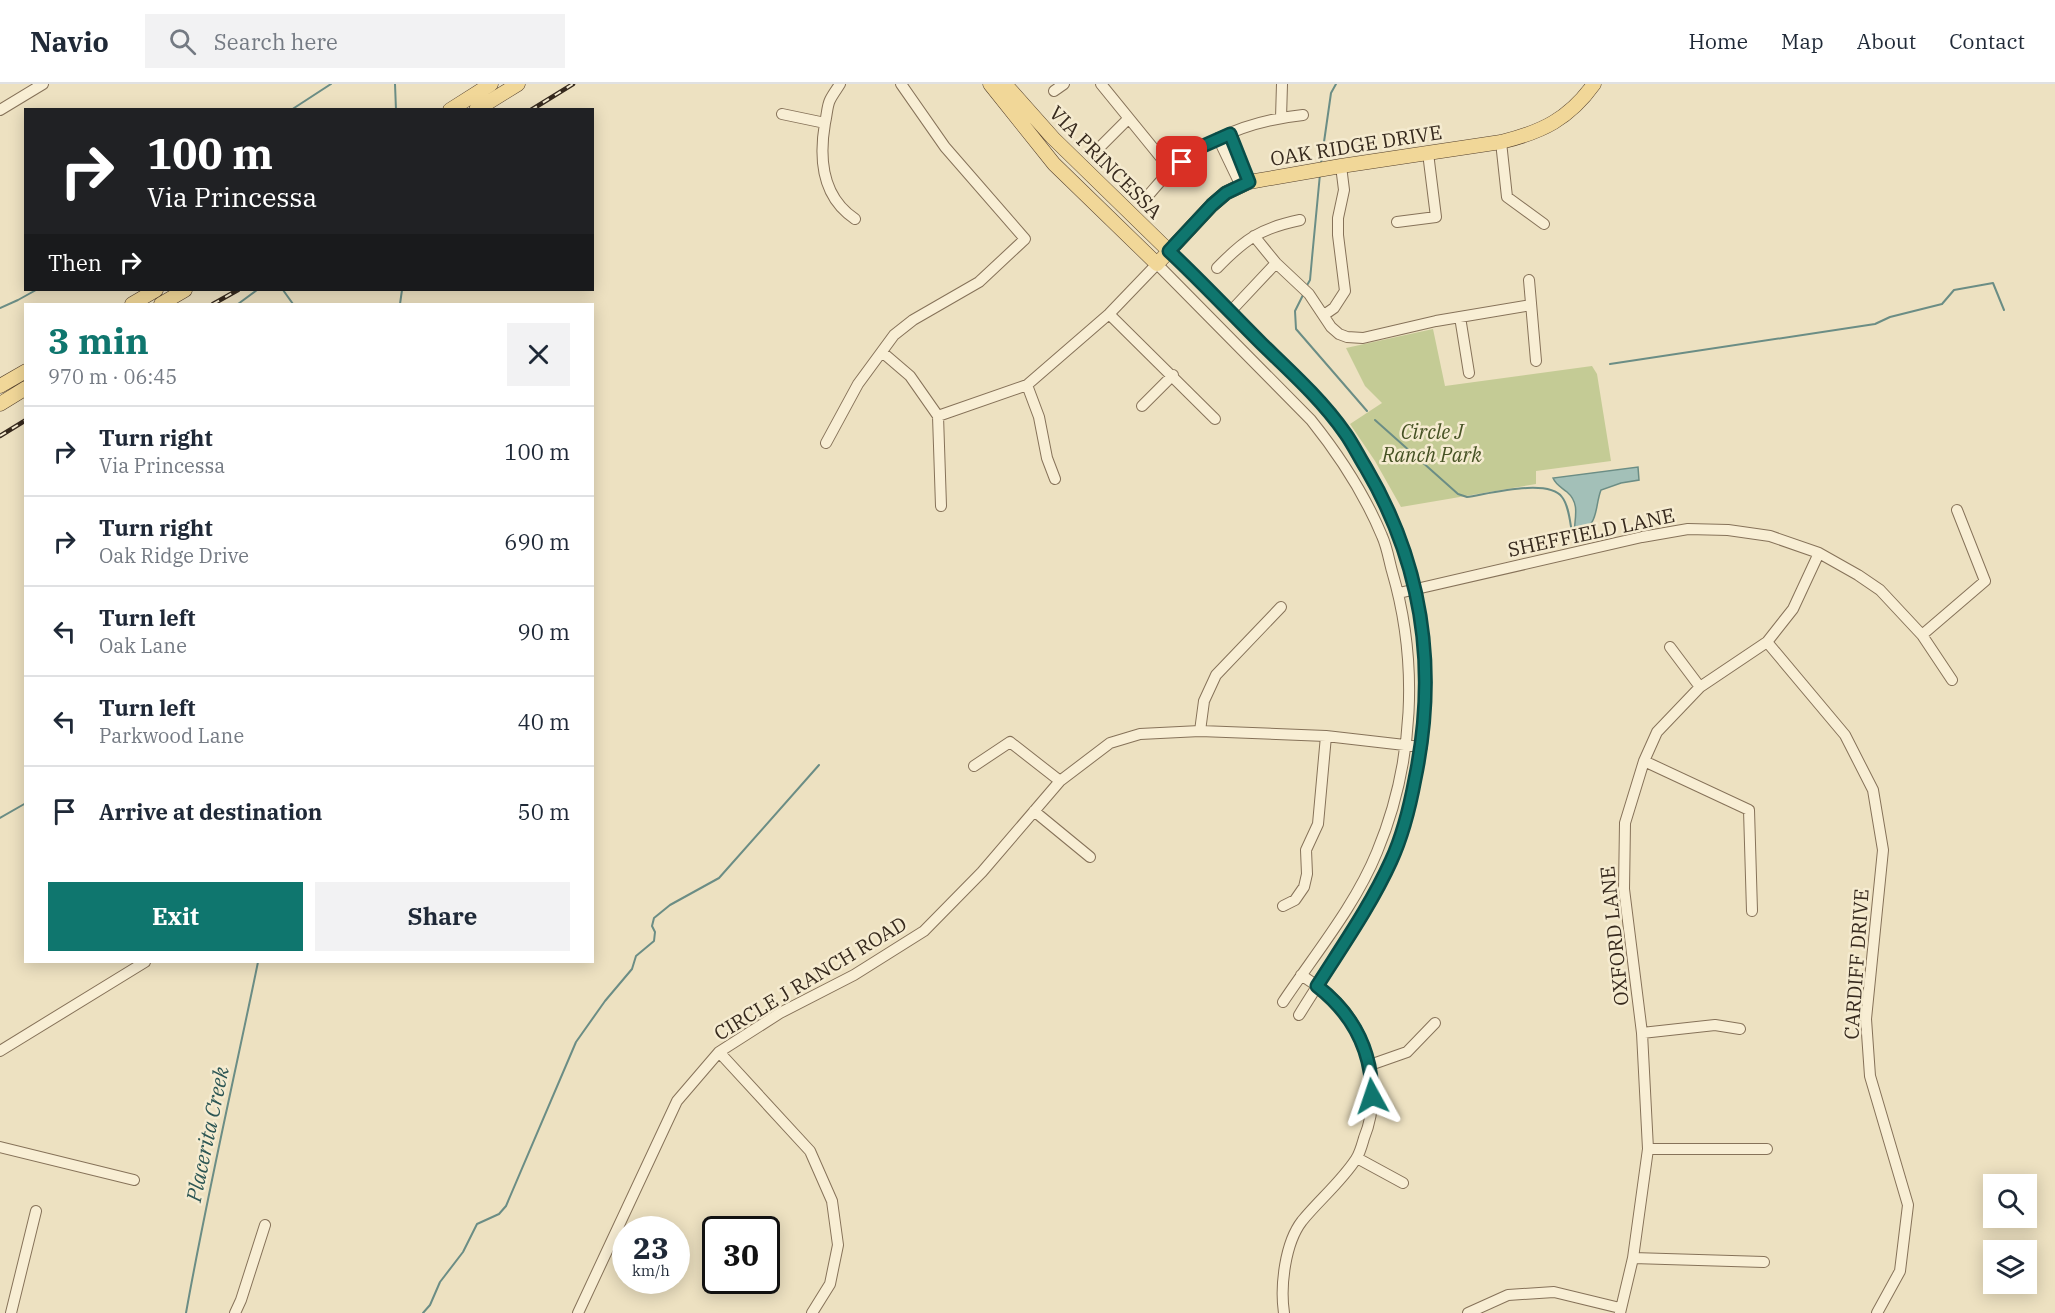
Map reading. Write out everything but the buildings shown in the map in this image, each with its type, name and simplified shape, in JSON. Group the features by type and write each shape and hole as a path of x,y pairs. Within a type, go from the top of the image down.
{"main road":[{"path":"453,108 491,84"},
{"path":"479,108 518,84"},
{"name":"VIA PRINCESSA","path":"990,84 1054,164 1157,264"},
{"name":"VIA PRINCESSA","path":"1005,84 1053,138 1169,251"},
{"name":"OAK RIDGE DRIVE","path":"1157,264 1212,205 1226,193 1245,184 1341,166 1502,142 1526,136 1569,113 1594,84"},
{"path":"163,303 183,291"},
{"path":"134,303 149,297"},
{"path":"0,386 24,372"},
{"path":"0,404 24,389"}],"street":[{"path":"0,110 43,84"},
{"path":"840,84 829,102 825,123 822,145 825,174 832,195 841,210 855,219"},
{"path":"826,443 858,384 894,335 913,320 979,282 1025,239 945,147 901,84"},
{"path":"1054,91 1064,84"},
{"path":"1101,84 1171,170"},
{"path":"1280,84 1281,118"},
{"path":"782,114 825,123"},
{"path":"1143,201 1171,170 1203,146 1242,128 1303,115"},
{"path":"1097,150 1128,119"},
{"path":"1230,134 1245,184"},
{"path":"1218,138 1245,184"},
{"path":"1502,142 1507,197 1544,224"},
{"path":"1397,222 1436,217 1428,153"},
{"path":"1324,315 1334,308 1345,291 1338,235 1338,218 1344,190 1341,166"},
{"path":"1217,268 1239,246 1254,236 1277,224 1300,220"},
{"path":"1254,236 1276,263 1309,294 1331,327 1347,337 1363,338 1460,317 1531,305"},
{"name":"VIA PRINCESSA","path":"1169,251 1321,403 1346,434 1392,516 1415,589 1422,627 1426,683 1425,720 1422,747 1403,830 1391,860 1364,912 1299,1015"},
{"path":"1230,312 1276,263"},
{"name":"OAK RIDGE DRIVE","path":"938,416 1027,386 1109,314 1157,264"},
{"name":"VIA PRINCESSA","path":"1157,264 1288,394 1332,445 1383,537 1399,594 1407,637 1409,668 1406,745 1390,816 1377,854 1350,903 1283,1002"},
{"path":"1529,280 1536,361"},
{"path":"1109,314 1173,375 1215,420"},
{"path":"1460,317 1470,373"},
{"path":"882,352 910,376 938,416 941,506"},
{"path":"1142,406 1173,375"},
{"path":"1027,386 1055,479"},
{"path":"1922,635 1985,581 1957,510"},
{"name":"SHEFFIELD LANE","path":"1399,594 1642,537 1688,529 1728,530 1770,536 1819,553 1880,590 1922,635 1952,680"},
{"name":"OXFORD LANE","path":"1620,1311 1633,1258 1648,1149 1642,1033 1624,889 1625,823 1644,761 1657,732 1700,687 1767,642 1793,609 1819,553"},
{"path":"1200,731 1204,701 1216,675 1281,607"},
{"name":"CARDIFF DRIVE","path":"1767,642 1845,735 1873,790 1883,850 1866,1019 1870,1076 1908,1205 1900,1271 1877,1313"},
{"path":"1670,647 1700,687"},
{"name":"CIRCLE J RANCH ROAD","path":"578,1313 677,1101 719,1052 780,1013 854,975 924,931 982,872 1060,780 1110,743 1140,734 1200,731 1326,736 1422,747"},
{"path":"1283,906 1295,900 1304,887 1306,850 1318,824 1326,736"},
{"path":"974,766 1010,742 1060,780"},
{"path":"1644,761 1749,810 1752,911"},
{"path":"1035,811 1090,857"},
{"path":"0,1051 143,963"},
{"path":"1284,1313 1282,1297 1288,1251 1301,1222 1357,1158 1372,1109 1370,1065 1361,1040 1343,1009 1301,975"},
{"path":"1370,1065 1407,1052 1435,1023"},
{"path":"1642,1033 1715,1025 1740,1029"},
{"path":"719,1052 810,1151 832,1201 838,1245 830,1284 812,1313"},
{"path":"0,1147 134,1180"},
{"path":"1648,1149 1767,1149"},
{"path":"1357,1158 1403,1183"},
{"path":"12,1313 36,1211"},
{"path":"235,1313 265,1225"},
{"path":"1633,1258 1764,1262"},
{"path":"1468,1313 1509,1295 1554,1292 1620,1311"}],"green space":[{"name":"Circle J Ranch Park","path":"1433,329 1445,386 1592,366 1597,374 1611,461 1536,471 1536,484 1401,507 1375,461 1350,424 1382,403 1365,386 1346,348"}],"water":[{"path":"1638,467 1639,480 1601,490 1592,522 1588,527 1574,533 1576,511 1574,501 1553,478"}],"waterway":[{"path":"294,108 331,84"},
{"name":"Placerita Creek","path":"395,84 396,108"},
{"path":"1321,163 1331,93 1336,84"},
{"path":"1306,287 1310,280 1320,174"},
{"path":"1610,364 1875,324 1890,317 1942,304 1954,290 1993,283 2004,310"},
{"path":"0,308 34,291"},
{"path":"239,303 256,291"},
{"path":"284,291 292,303"},
{"name":"Placerita Creek","path":"400,303 402,291"},
{"path":"1304,293 1295,311 1296,329 1367,411"},
{"path":"1375,420 1458,494 1467,497 1531,488 1555,491 1566,505 1572,533"},
{"path":"423,1313 430,1305 440,1282 463,1252 477,1224 499,1214 506,1206 576,1042 605,1001 632,969 636,956 654,941 655,932 652,926 654,918 670,905 719,878 819,765"},
{"path":"0,818 24,804"},
{"name":"Placerita Creek","path":"186,1313 258,963"}],"railway":[{"path":"534,108 573,84"},
{"path":"215,303 236,291"},
{"path":"0,436 24,421"}],"route":[{"path":"1182,162 1203,146 1230,134 1249,182 1226,193 1212,205 1169,251 1293,373 1346,434 1392,516 1415,589 1425,656 1425,720 1422,747 1403,830 1391,860 1364,912 1317,986 1343,1009 1357,1030 1370,1065 1372,1096"}]}
